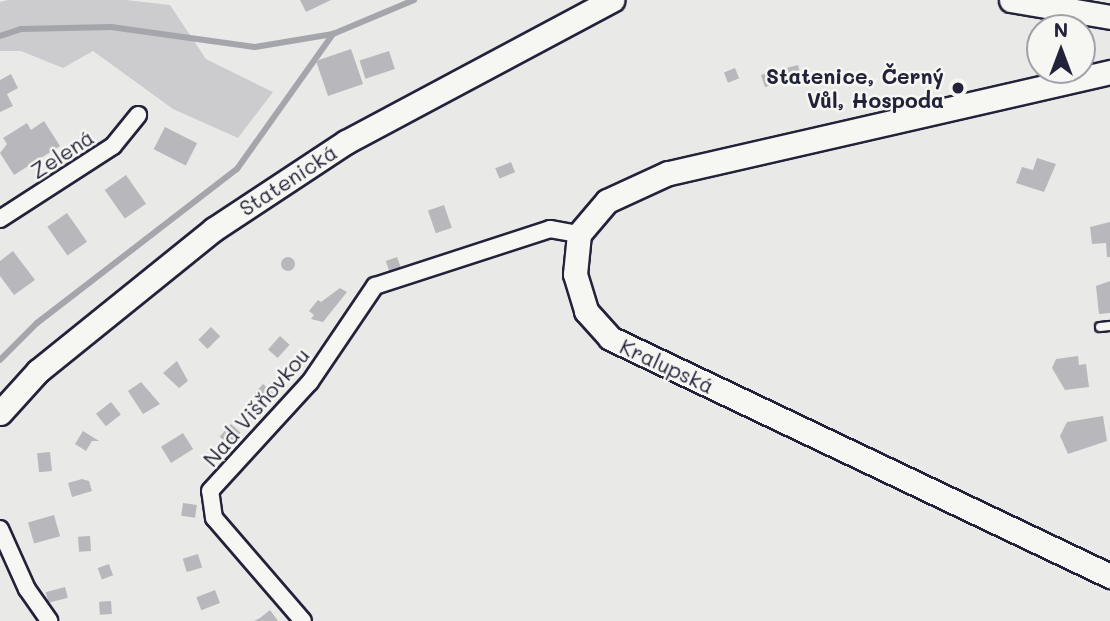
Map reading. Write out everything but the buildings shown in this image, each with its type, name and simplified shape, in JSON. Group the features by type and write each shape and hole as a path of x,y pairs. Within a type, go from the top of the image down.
{"main road":[{"name":"Statenická","path":"0,413 38,371 214,229 346,142 612,0"},
{"path":"1012,0 1110,17"},
{"path":"579,234 607,201 668,173 1110,72"},
{"name":"Kralupská","path":"579,234 575,274 586,311 610,338 1110,576"}],"street":[{"name":"Zelená","path":"0,219 113,146 138,115"},
{"name":"Nad Višňovkou","path":"303,621 214,518 210,491 310,382 375,286 550,229 579,234"},
{"path":"0,529 27,589 50,621"}],"lane":[{"path":"1100,327 1110,326"}],"shaded area":[{"path":"126,0 170,5 206,59 273,92 238,138 173,109 93,51 63,68 21,51 0,51 0,2"}],"waterway":[{"path":"0,36 21,29 111,27 255,47 333,34 414,0"},
{"path":"0,360 37,323 237,169 333,34"}],"place":[{"name":"Statenice, Černý Vůl, Hospoda","path":"958,88"}]}
